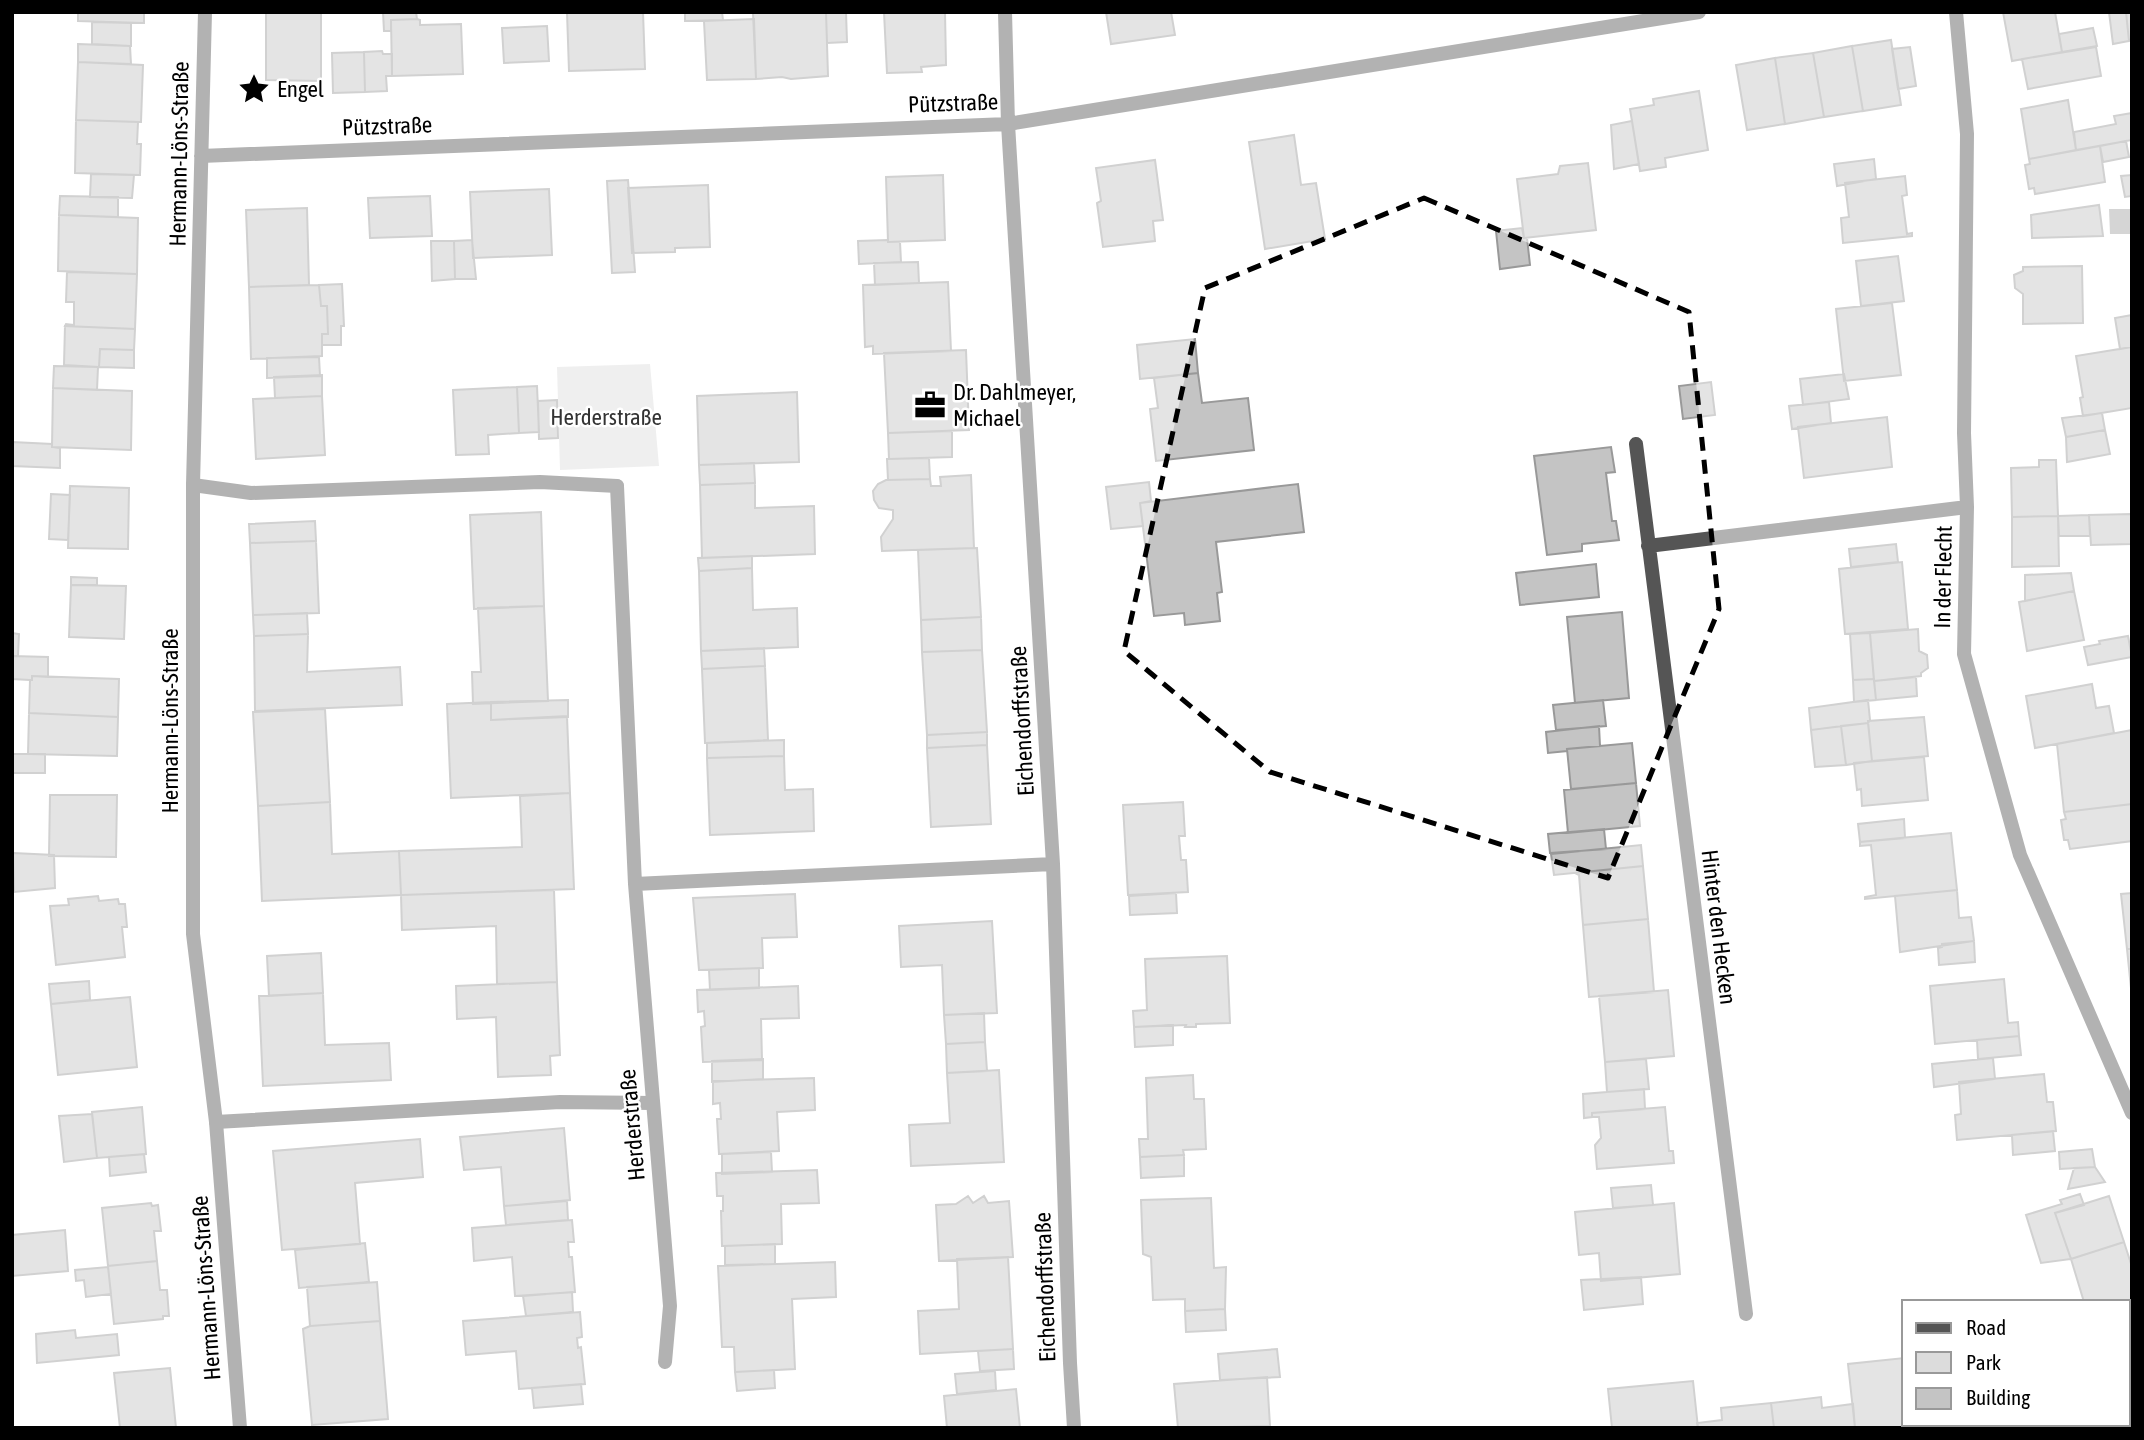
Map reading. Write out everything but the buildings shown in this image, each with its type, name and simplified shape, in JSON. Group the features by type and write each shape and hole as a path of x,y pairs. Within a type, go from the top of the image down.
{"street":[{"name":"Hermann-Löns-Straße","path":"205,12 193,485 193,934 216,1122 240,1428"},
{"name":"Eichendorffstraße","path":"1005,12 1008,124 1054,864 1074,1428"},
{"name":"Pützstraße","path":"201,156 1008,124 1699,12"},
{"name":"In der Flecht","path":"1956,12 1967,134 1964,433 1967,507 1964,654 2020,855 2132,1113"},
{"name":"Hinter den Hecken","path":"1636,444 1746,1314"},
{"name":"Herderstraße","path":"193,485 251,493 540,482 617,486 635,884 670,1306 665,1362"},
{"path":"1647,546 1967,507"},
{"path":"635,884 1054,864"},
{"path":"216,1122 560,1102 653,1103"}],"highlighted area":[{"path":"1424,198 1689,312 1719,609 1608,878 1270,772 1124,651 1205,288"}],"green space":[{"name":"Herderstraße","path":"650,364 659,466 560,470 557,367"}],"shaded area":[{"path":"2109,209 2132,209 2132,234 2110,234"}],"place":[{"name":"Engel","path":"254,89"},
{"name":"Dr. Dahlmeyer, Michael","path":"930,405"}]}
